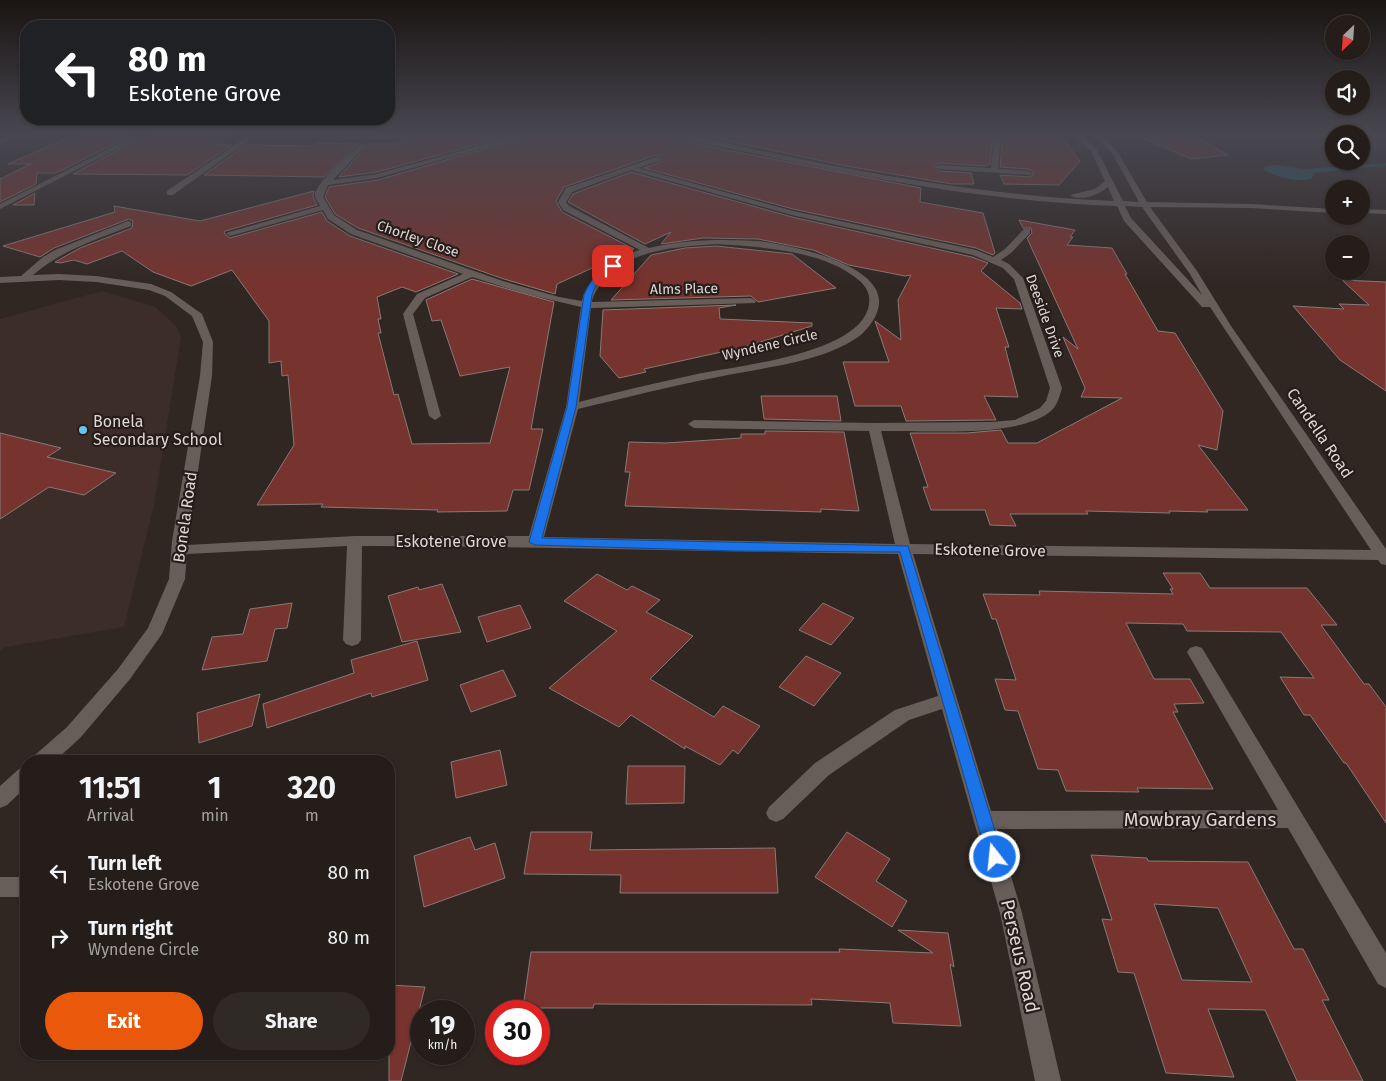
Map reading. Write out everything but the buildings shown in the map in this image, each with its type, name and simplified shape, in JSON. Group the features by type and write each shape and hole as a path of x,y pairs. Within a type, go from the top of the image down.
{"street":[{"path":"0,207 44,184"},
{"path":"170,193 182,184"},
{"path":"230,233 326,207 319,197 323,184"},
{"path":"585,184 569,190 562,202 566,208 646,250"},
{"name":"Deeside Drive","path":"690,184 792,213 963,250 995,260 1011,269 1018,278 1046,353 1056,388 1052,402 1044,410 1018,422 991,426 874,427 694,424"},
{"path":"879,184 1004,203 1259,214 1325,211"},
{"path":"931,184 1120,209"},
{"path":"966,190 1078,195 1098,191 1103,189 1106,184"},
{"name":"Candella Road","path":"1109,184 1120,209 1162,258 1226,326"},
{"name":"Candella Road","path":"1134,184 1148,209 1194,273 1226,326 1385,557"},
{"name":"Chorley Close","path":"326,207 331,217 354,232 537,294 588,305"},
{"path":"1370,211 1386,212"},
{"path":"24,278 46,259 58,252 128,224"},
{"path":"995,260 1008,251 1027,231"},
{"name":"Wyndene Circle","path":"535,542 572,407 588,295 592,284 602,273 646,250 677,244 743,242 777,245 822,256 845,266 857,274 868,284 875,295 874,308 869,320 856,333 830,347 802,356 662,384 572,407"},
{"path":"435,416 408,314 421,296 473,273"},
{"name":"Bonela Road","path":"0,280 59,277 96,279 150,287 168,294 197,314 208,342 206,376 179,550 177,579 156,630 124,674 74,732 49,755"},
{"name":"Alms Place","path":"588,305 751,301"},
{"name":"Perseus Road","path":"874,427 904,549 1011,912 1048,1081"},
{"path":"352,640 355,541"},
{"name":"Eskotene Grove","path":"179,550 355,541 535,542 1385,557"},
{"path":"1196,652 1294,819"},
{"path":"776,813 822,769 902,715 949,700"},
{"path":"0,799 20,781"},
{"name":"Mowbray Gardens","path":"984,820 1294,819 1386,976"},
{"path":"0,887 20,888"}],"shaded area":[{"name":"Bonela Secondary School","path":"102,291 155,307 176,326 181,337 154,505 124,627 5,647 0,651 0,319"}],"place":[{"name":"Bonela Secondary School","path":"83,430"}],"route":[{"path":"613,266 602,273 592,284 588,295 572,407 535,542 904,549 995,857"}]}
